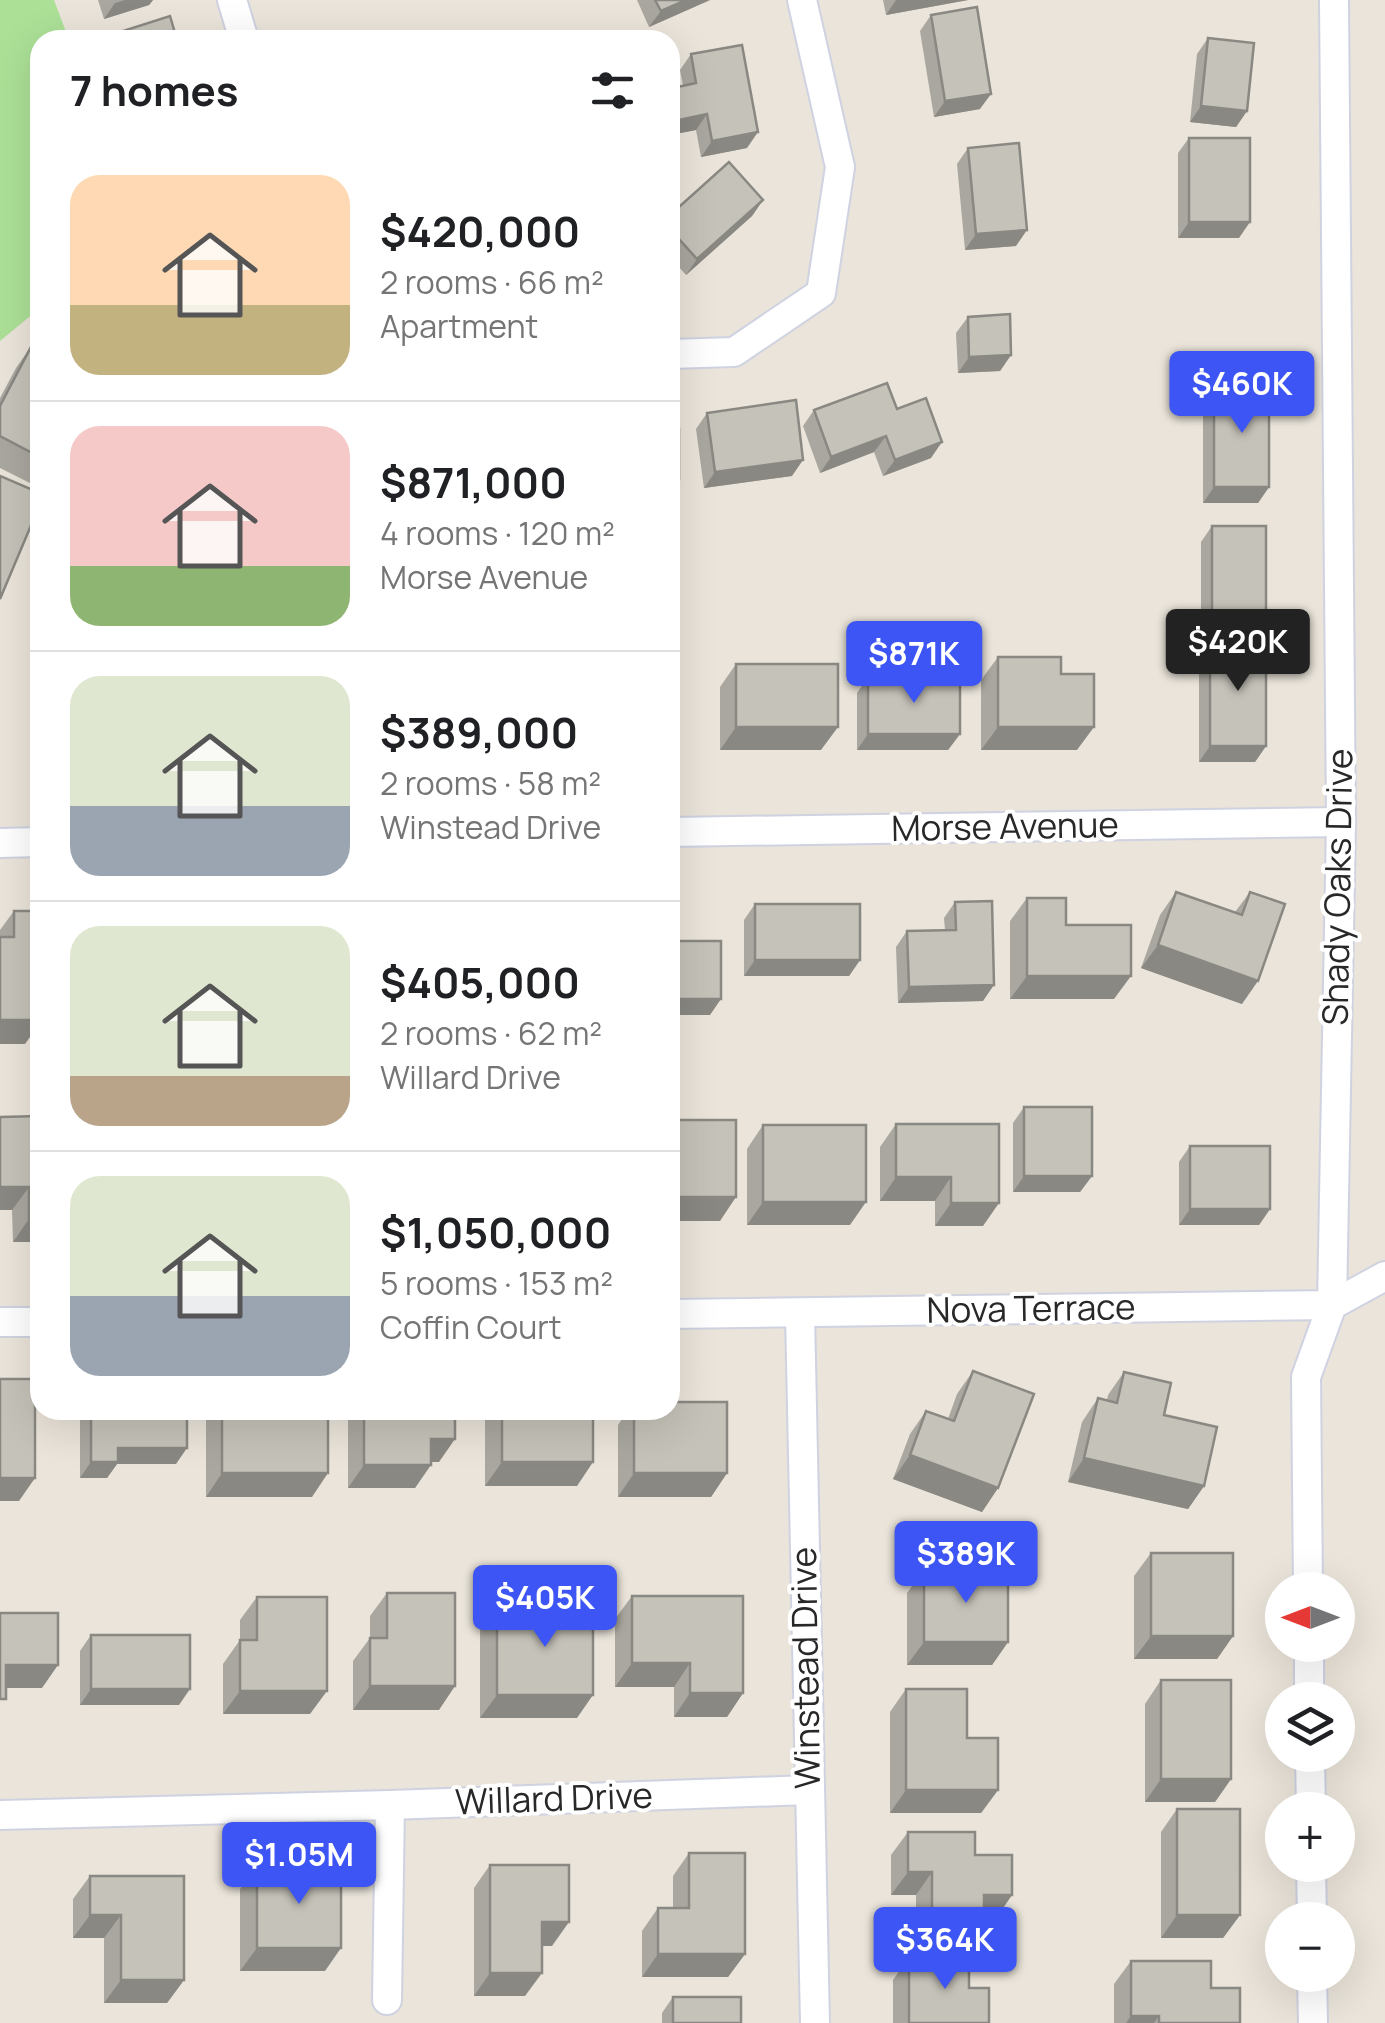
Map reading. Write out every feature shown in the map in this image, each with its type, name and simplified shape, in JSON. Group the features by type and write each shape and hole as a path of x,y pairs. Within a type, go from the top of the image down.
{"street":[{"path":"232,0 241,30"},
{"path":"680,354 734,352 822,294 840,168 802,0"},
{"name":"Shady Oaks Drive","path":"1308,1572 1306,1377 1332,1305 1340,822 1334,0"},
{"name":"Morse Avenue","path":"680,832 1340,822"},
{"path":"0,843 30,842"},
{"name":"Nova Terrace","path":"680,1314 1332,1305 1385,1276"},
{"name":"Winstead Drive","path":"800,1313 814,2023"},
{"path":"0,1322 30,1322"},
{"name":"Willard Drive","path":"0,1814 809,1790"},
{"path":"388,2000 390,1804"},
{"path":"1312,1992 1313,2023"}],"green space":[{"path":"0,0 54,0 65,30 30,30 30,316 0,341"}],"building":[{"path":"655,0 686,0 661,11"},
{"path":"977,7 991,94 945,101 931,15"},
{"path":"170,16 174,30 126,30"},
{"path":"1208,38 1254,43 1247,111 1201,106"},
{"path":"742,45 758,132 712,141 707,114 680,120 680,86 696,83 691,54"},
{"path":"1189,138 1250,138 1250,222 1189,222"},
{"path":"1019,143 1027,230 976,234 968,148"},
{"path":"729,162 763,200 697,259 680,240 680,206"},
{"path":"1010,314 1011,355 969,357 968,317"},
{"path":"30,349 30,452 0,436 0,406"},
{"path":"887,383 897,409 926,398 942,442 895,460 886,436 831,457 814,410"},
{"path":"1214,386 1269,386 1269,487 1214,487"},
{"path":"796,400 803,460 715,472 707,413"},
{"path":"0,476 30,489 30,528 0,599"},
{"path":"1212,526 1266,526 1266,616 1212,616"},
{"path":"1210,641 1266,641 1266,746 1210,746"},
{"path":"998,657 1061,657 1061,674 1094,674 1094,727 998,727"},
{"path":"736,664 838,664 838,727 736,727"},
{"path":"868,677 960,677 960,734 868,734"},
{"path":"1176,892 1242,915 1250,892 1285,904 1258,981 1158,945"},
{"path":"1027,898 1066,898 1066,925 1131,925 1131,976 1027,976"},
{"path":"992,901 994,985 909,987 907,931 956,930 955,902"},
{"path":"755,904 860,904 860,960 755,960"},
{"path":"14,911 30,911 30,1020 0,1020 0,937 14,937"},
{"path":"680,941 721,941 721,999 680,999"},
{"path":"1024,1107 1092,1107 1092,1176 1024,1176"},
{"path":"30,1116 30,1219 29,1187 0,1187 0,1117"},
{"path":"680,1120 736,1120 736,1197 680,1197"},
{"path":"896,1124 999,1124 999,1203 951,1203 951,1177 896,1177"},
{"path":"763,1125 866,1125 866,1202 763,1202"},
{"path":"1190,1146 1270,1146 1270,1209 1190,1209"},
{"path":"973,1371 1034,1394 998,1488 910,1455 926,1411 954,1421"},
{"path":"1124,1372 1171,1383 1164,1415 1217,1427 1204,1486 1084,1458 1098,1398 1117,1403"},
{"path":"0,1379 30,1379 35,1478 0,1478"},
{"path":"680,1402 727,1402 727,1473 634,1473 634,1420 680,1420"},
{"path":"91,1420 187,1420 187,1448 118,1448 118,1462 91,1462"},
{"path":"222,1420 328,1420 328,1473 222,1473"},
{"path":"364,1420 455,1420 455,1439 431,1439 431,1465 364,1465"},
{"path":"502,1420 593,1420 593,1462 502,1462"},
{"path":"1151,1553 1233,1553 1233,1636 1151,1636"},
{"path":"924,1570 1008,1570 1008,1642 924,1642"},
{"path":"387,1593 455,1593 455,1686 370,1686 370,1638 387,1638"},
{"path":"632,1596 743,1596 743,1693 690,1693 690,1663 632,1663"},
{"path":"257,1597 327,1597 327,1691 240,1691 240,1640 257,1640"},
{"path":"497,1606 593,1606 593,1695 497,1695"},
{"path":"0,1613 58,1613 58,1665 6,1665 6,1699 0,1699"},
{"path":"91,1635 190,1635 190,1689 91,1689"},
{"path":"1161,1680 1231,1680 1231,1779 1161,1779"},
{"path":"906,1689 967,1689 967,1738 998,1738 998,1790 906,1790"},
{"path":"1177,1809 1240,1809 1240,1915 1177,1915"},
{"path":"908,1832 975,1832 975,1855 1012,1855 1012,1895 984,1895 984,1916 932,1916 932,1872 908,1872"},
{"path":"689,1853 745,1853 745,1954 658,1954 658,1908 689,1908"},
{"path":"490,1865 569,1865 569,1922 542,1922 542,1973 490,1973"},
{"path":"257,1866 341,1866 341,1948 257,1948"},
{"path":"90,1876 184,1876 184,1980 121,1980 121,1915 90,1915"},
{"path":"909,1957 969,1957 969,1988 989,1988 989,2023 909,2023"},
{"path":"1131,1961 1211,1961 1211,1988 1240,1988 1240,2023 1159,2023 1159,2016 1131,2016"},
{"path":"673,1997 741,1997 741,2023 673,2023"}]}
